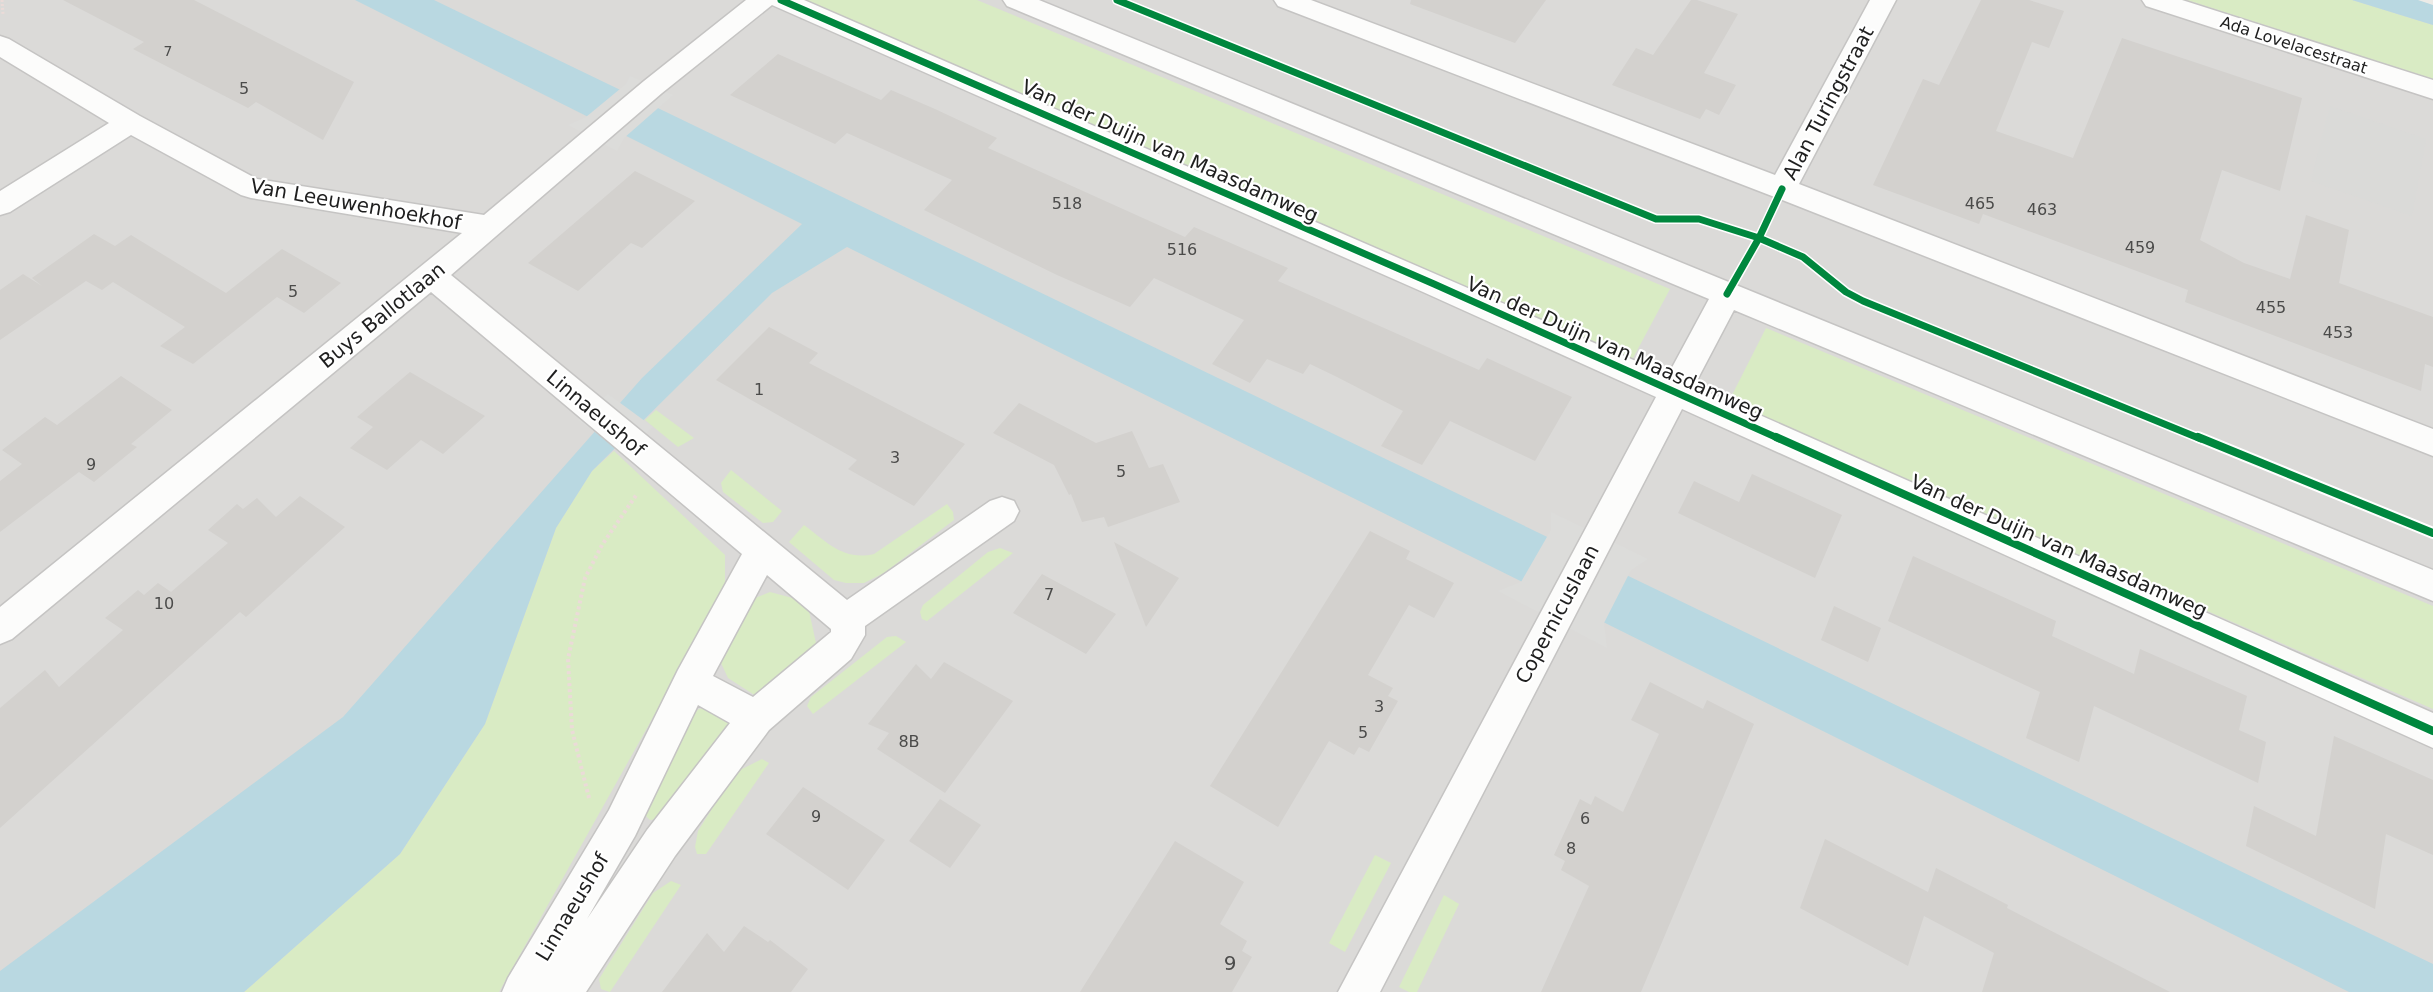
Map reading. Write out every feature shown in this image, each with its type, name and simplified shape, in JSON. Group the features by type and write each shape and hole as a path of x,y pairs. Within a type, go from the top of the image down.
{"street":[{"name":"Buys Ballotlaan","path":"0,627 431,275 653,87 762,0"},
{"name":"Van der Duijn van Maasdamweg","path":"781,0 1434,284 2433,730"},
{"path":"1016,0 2433,586"},
{"path":"1287,0 1782,189 2433,443"},
{"name":"Alan Turingstraat","path":"1782,189 1883,0"},
{"name":"Ada Lovelacestraat","path":"2155,0 2433,90"},
{"name":"Van Leeuwenhoekhof","path":"0,45 130,123 251,188 489,227"},
{"path":"0,205 130,123"},
{"name":"Linnaeushof","path":"431,275 846,620 849,628 848,637 839,648 756,718 661,843 562,992"},
{"name":"Copernicuslaan","path":"1358,992 1727,294"},
{"path":"846,620 1002,511"},
{"name":"Linnaeushof","path":"522,992 622,823 691,682 762,551"},
{"path":"691,682 756,718"},
{"path":"622,823 661,843"}],"path":[{"path":"622,823 591,805 572,730 568,659 585,578 646,454"}],"shaded area":[{"path":"0,0 2392,0 2433,13 2433,992 0,992"},
{"path":"2330,106 2426,139 2412,216 2311,181"}],"green space":[{"path":"803,0 977,0 1670,289 1632,360"},
{"path":"2187,0 2352,0 2433,25 2433,79"},
{"path":"1766,328 2433,606 2433,709 1728,403"},
{"path":"656,410 694,438 678,447 645,420"},
{"path":"614,451 725,555 725,589 499,992 244,992 400,854 485,724 556,528 592,471"},
{"path":"731,470 782,511 773,522 763,523 723,492 721,483"},
{"path":"947,504 953,512 954,520 884,573 864,583 834,580 789,542 804,525 844,552 853,555 874,554"},
{"path":"1000,548 1013,553 927,621 922,619 920,612 923,605 988,552"},
{"path":"770,592 800,600 809,611 816,643 812,657 756,696 728,678 721,663 755,598"},
{"path":"896,636 906,642 813,714 807,706 811,697 887,637"},
{"path":"711,707 730,721 729,733 657,819 650,820 645,815 690,717 699,709"},
{"path":"762,759 769,763 706,854 697,854 695,847 698,831 730,780 738,771"},
{"path":"1375,855 1391,863 1345,952 1329,943"},
{"path":"671,881 681,885 610,992 601,989 599,979 653,893"},
{"path":"1444,895 1459,904 1417,992 1409,992 1399,987"}],"water":[{"path":"355,0 434,0 2433,964 2433,992 2349,992 847,247 772,293 592,471 556,528 485,724 400,854 244,992 0,992 0,971 343,717 642,378 802,224"},
{"path":"2352,0 2418,0 2433,5 2433,25"}],"pier":[{"path":"630,76 673,95 624,138 617,151 568,125 586,117 626,84"},
{"path":"608,394 653,427 624,453 578,420"},
{"path":"1551,512 1648,559 1631,570 1604,623 1607,648 1498,591 1521,582 1551,530"}],"building":[{"path":"63,0 194,0 354,82 323,140 256,102 248,108 133,49 144,42"},
{"path":"1411,0 1546,0 1515,43 1410,4"},
{"path":"1691,0 1738,14 1704,73 1736,85 1719,115 1706,109 1700,119 1612,85 1636,48 1653,55"},
{"path":"1981,0 2029,0 2064,11 2049,48 2032,42 1996,131 2073,158 2122,38 2302,98 2280,191 2222,170 2200,240 2244,263 2290,279 2306,215 2349,230 2339,283 2433,317 2433,367 2425,364 2421,391 2185,302 2188,290 1983,214 1979,224 1873,185 1923,79 1939,85"},
{"path":"778,54 881,100 891,90 935,109 997,138 988,148 1185,237 1194,227 1288,268 1278,281 1479,370 1487,358 1572,397 1535,461 1450,421 1422,465 1381,446 1403,411 1310,364 1303,374 1267,359 1250,383 1212,364 1244,320 1154,278 1130,307 1057,275 924,210 952,180 847,133 835,144 730,95"},
{"path":"635,171 695,201 642,248 631,243 578,291 528,263"},
{"path":"94,234 115,246 131,235 226,293 282,249 341,283 304,313 277,297 193,364 160,346 185,327 113,282 102,290 86,281 0,340 0,290 23,274 42,286 32,278"},
{"path":"769,327 818,353 809,363 965,444 914,506 848,469 857,460 716,380"},
{"path":"410,372 485,416 443,454 421,440 387,470 350,448 373,427 357,417"},
{"path":"121,376 172,410 131,444 137,447 94,482 79,472 0,532 0,481 22,464 2,450 45,417 57,425"},
{"path":"1019,403 1096,443 1132,431 1149,468 1163,464 1180,502 1108,527 1104,517 1082,522 1071,494 1069,495 1054,465 993,433"},
{"path":"1752,474 1842,515 1815,578 1678,513 1694,481 1739,502"},
{"path":"300,496 345,527 246,617 240,612 0,828 0,708 45,670 59,687 123,630 105,618 138,590 144,595 158,583 171,592 228,543 208,530 237,504 243,509 257,498 276,517"},
{"path":"1370,531 1410,551 1406,559 1454,583 1434,618 1409,605 1368,675 1393,688 1388,696 1398,701 1369,752 1359,747 1354,755 1329,741 1278,827 1210,786"},
{"path":"1114,542 1179,578 1146,627"},
{"path":"1913,556 2056,621 2052,636 2134,674 2140,649 2247,696 2239,730 2266,742 2258,783 2094,706 2079,762 2026,738 2040,692 1888,621"},
{"path":"1042,574 1116,614 1086,654 1013,613"},
{"path":"1834,606 1881,628 1868,662 1821,640"},
{"path":"944,662 1013,701 945,793 877,749 889,733 868,724 916,664 931,679"},
{"path":"1650,682 1703,709 1707,700 1754,724 1641,992 1541,992 1589,886 1561,870 1565,861 1554,855 1580,799 1591,805 1595,796 1623,812 1659,734 1631,720"},
{"path":"2334,736 2433,780 2433,855 2386,834 2375,909 2246,846 2254,806 2316,836"},
{"path":"803,787 885,840 848,890 766,834"},
{"path":"940,799 981,825 950,868 909,841"},
{"path":"1825,839 1928,892 1936,868 2008,905 2007,908 2170,992 1982,992 1994,953 1924,916 1908,966 1800,908"},
{"path":"1175,841 1244,882 1220,924 1247,941 1242,951 1252,957 1232,992 1080,992"},
{"path":"744,926 768,942 770,940 808,969 791,992 662,992 707,933 724,952"}],"cycle path":[{"path":"781,0 1434,284 2433,731"},
{"path":"1117,0 1656,219 1699,219 1759,238 1803,257 1846,292 1863,301 2433,533"},
{"path":"1727,294 1759,238 1782,189"}]}
